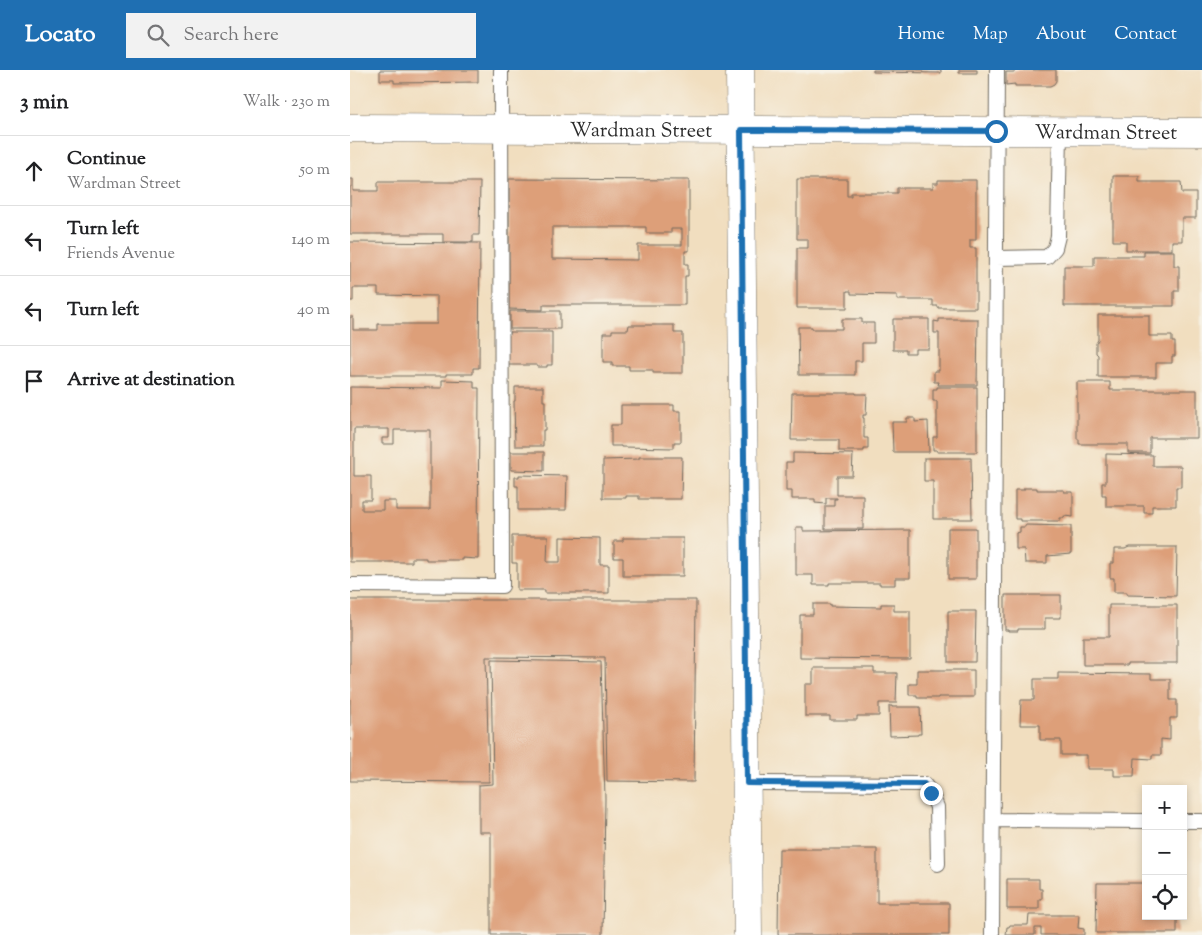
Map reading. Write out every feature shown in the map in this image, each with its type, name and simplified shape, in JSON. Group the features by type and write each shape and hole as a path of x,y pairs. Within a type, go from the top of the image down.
{"street":[{"path":"740,70 748,935"},
{"name":"Wardman Street","path":"350,128 1202,132"}],"lane":[{"path":"350,585 502,586 501,70"},
{"path":"992,935 997,70"},
{"path":"996,258 1047,257 1055,248 1058,236 1060,132"},
{"path":"747,783 924,784 931,793 937,807 938,864"},
{"path":"993,820 1142,821"},
{"path":"1187,821 1202,821"}],"building":[{"path":"380,70 478,70 478,82 394,83 394,80 380,80"},
{"path":"873,70 941,70 941,73 873,72"},
{"path":"959,70 977,70 977,73 959,73"},
{"path":"1014,70 1056,70 1056,81 1050,86 1006,85 1006,72 1014,72"},
{"path":"1113,176 1139,176 1139,182 1181,182 1182,193 1196,193 1196,218 1182,218 1182,241 1172,241 1172,250 1126,250 1126,241 1113,241"},
{"path":"350,179 353,179 353,191 378,191 378,182 480,182 479,235 473,235 473,242 443,242 443,234 350,234"},
{"path":"509,179 689,180 689,251 685,251 685,264 688,264 688,276 685,276 685,305 543,305 543,310 509,309","holes":["552,227 646,227 646,233 671,233 671,229 682,229 682,245 638,245 638,260 552,259"]},
{"path":"797,179 847,179 847,196 851,196 851,193 897,193 897,188 933,188 933,183 938,183 938,180 976,180 976,240 970,240 970,248 976,248 976,308 938,308 938,306 933,306 933,300 897,300 897,295 851,294 851,291 847,291 847,308 797,308 797,248 808,248 808,239 797,239"},
{"path":"350,242 480,243 479,368 473,368 473,374 446,374 446,376 350,376 350,317 353,317 353,330 378,330 378,324 437,324 437,296 378,295 378,288 353,288 353,301 350,301"},
{"path":"1144,251 1174,251 1174,266 1179,266 1179,291 1174,291 1174,306 1064,306 1064,266 1094,266 1094,256 1144,256"},
{"path":"510,311 560,311 560,329 510,329"},
{"path":"1098,315 1149,315 1149,336 1172,336 1172,342 1175,342 1175,356 1172,356 1172,363 1156,363 1156,377 1098,377 1096,343 1098,340"},
{"path":"842,319 862,319 862,323 874,323 874,343 862,343 862,361 855,361 855,375 799,375 798,327 842,329"},
{"path":"893,319 929,319 929,349 915,349 915,353 906,353 906,350 893,350"},
{"path":"939,319 978,319 977,385 938,385 939,382 934,382 934,371 939,371 939,333 934,333 934,321 939,322"},
{"path":"629,325 674,325 674,333 683,333 683,373 653,373 653,370 629,370 629,366 612,366 612,362 603,362 603,333 612,333 612,330 628,330"},
{"path":"509,332 552,332 552,365 537,367 537,365 509,365 509,363 506,363 506,334 509,334"},
{"path":"442,380 474,381 474,388 479,388 478,559 426,560 426,558 412,558 412,562 350,562 350,387 442,388","holes":["354,429 389,429 389,438 382,438 382,444 394,444 394,430 430,430 430,510 396,510 396,501 383,501 383,510 362,510 362,500 371,500 371,476 354,476"]},
{"path":"1077,382 1110,382 1110,390 1197,390 1197,438 1150,438 1150,453 1128,453 1128,444 1079,444 1079,439 1077,439"},
{"path":"515,387 543,387 545,430 543,430 543,446 515,446"},
{"path":"937,387 977,387 977,452 937,452 937,450 933,450 933,437 937,437 937,401 933,401 933,389 937,389"},
{"path":"792,393 867,394 866,415 863,415 863,418 864,438 868,438 868,449 864,449 864,451 839,451 839,440 791,440"},
{"path":"621,405 674,405 674,411 681,411 681,442 674,442 674,448 611,446 611,425 621,425"},
{"path":"907,418 915,418 915,422 928,421 929,452 893,452 892,422 907,422"},
{"path":"511,452 544,452 544,471 511,470"},
{"path":"793,453 853,454 852,476 837,476 837,495 863,495 863,529 825,529 825,506 834,506 834,499 837,498 826,498 826,504 815,503 815,499 792,499 792,491 786,491 786,462 793,462"},
{"path":"1106,454 1153,455 1153,466 1181,466 1181,487 1176,487 1176,506 1152,506 1152,513 1144,513 1144,506 1106,506 1106,495 1102,495 1102,483 1106,483"},
{"path":"639,457 682,457 681,499 639,499 639,496 603,498 603,460 639,459"},
{"path":"924,458 971,458 972,519 933,519 933,481 924,481"},
{"path":"519,475 567,476 566,510 518,510 518,486 515,486 515,477 519,477"},
{"path":"1024,488 1073,492 1073,517 1064,516 1064,518 1060,518 1060,521 1020,521 1020,519 1015,519 1015,490 1024,490"},
{"path":"1025,525 1071,526 1071,554 1047,556 1047,563 1025,563 1024,549 1016,549 1016,533 1020,532 1020,527 1025,527"},
{"path":"796,527 803,527 803,531 910,530 910,578 895,578 895,585 880,585 880,583 829,583 829,585 813,585 813,575 796,575"},
{"path":"948,528 976,528 976,579 948,579"},
{"path":"512,536 548,536 547,562 560,562 560,537 600,538 600,565 609,565 609,593 545,593 545,590 517,590 517,563 512,563"},
{"path":"623,538 683,538 683,576 623,576 623,558 614,558 614,541 623,541"},
{"path":"1129,547 1177,547 1176,596 1127,595 1127,592 1114,592 1114,578 1110,578 1110,563 1114,563 1114,549"},
{"path":"1005,595 1061,595 1061,618 1045,618 1045,629 1005,630"},
{"path":"350,600 696,600 694,782 607,781 605,658 486,657 489,782 350,781"},
{"path":"813,604 881,607 881,604 894,604 894,611 910,611 910,659 800,658 800,615 813,615"},
{"path":"1109,605 1177,605 1177,663 1083,665 1083,637 1109,637"},
{"path":"948,611 976,611 975,662 948,662"},
{"path":"491,660 601,662 605,798 603,935 491,935 491,832 479,832 479,785 493,784"},
{"path":"813,668 874,668 874,673 897,673 896,703 879,703 879,716 857,716 857,720 830,720 830,716 805,716 805,684 813,684"},
{"path":"917,670 974,670 974,697 917,698 917,695 909,695 909,684 917,684"},
{"path":"1058,673 1151,674 1151,679 1170,679 1170,700 1177,700 1177,718 1170,718 1170,740 1161,739 1161,755 1152,755 1152,759 1135,758 1134,776 1114,776 1114,769 1087,769 1087,755 1061,755 1061,740 1040,740 1040,725 1020,725 1021,700 1034,700 1034,679 1058,679"},
{"path":"889,706 920,707 921,734 890,736"},
{"path":"779,849 877,849 877,903 949,903 949,935 778,935"},
{"path":"1007,879 1039,879 1042,899 1039,899 1039,909 1007,909"},
{"path":"1097,883 1142,883 1142,920 1177,920 1177,933 1096,933"},
{"path":"1029,915 1079,915 1078,928 1084,929 1084,935 1041,935 1041,928 1035,928 1035,935 1006,935 1007,927 1010,925 1028,925"}],"route":[{"path":"931,793 924,784 747,783 741,130 996,131"}]}
